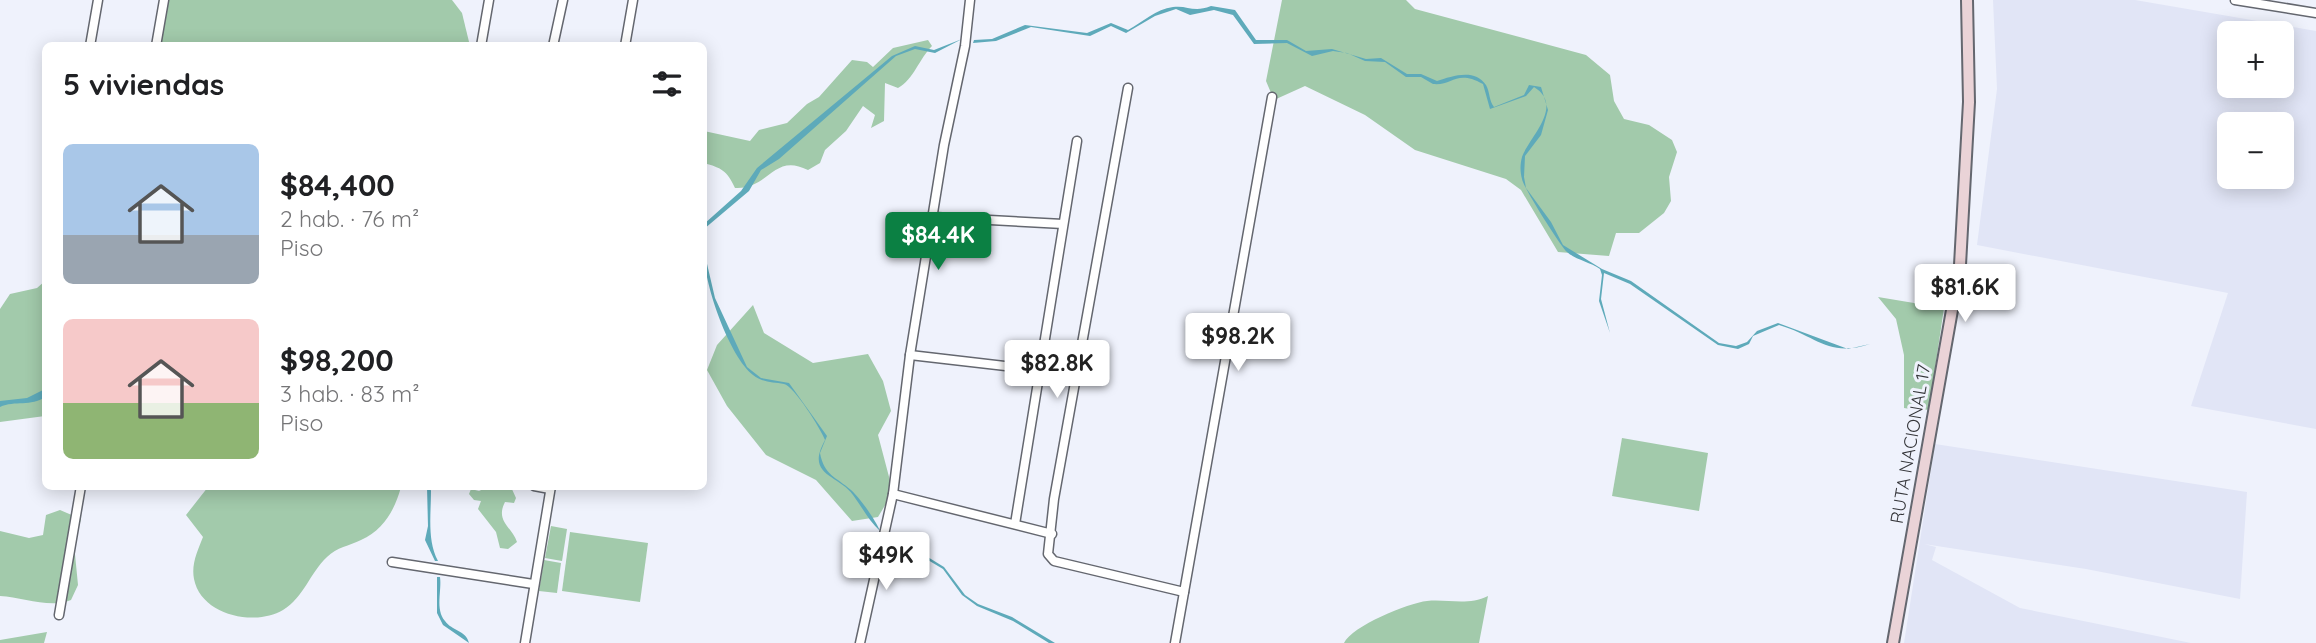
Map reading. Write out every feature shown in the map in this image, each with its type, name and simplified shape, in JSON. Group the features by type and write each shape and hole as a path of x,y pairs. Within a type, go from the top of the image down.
{"street":[{"path":"91,42 98,0"},
{"path":"157,42 164,0"},
{"path":"482,42 489,0"},
{"path":"555,42 563,0"},
{"path":"626,42 632,0"},
{"path":"860,643 893,494 910,355 965,46 970,0"},
{"name":"RUTA NACIONAL 17","path":"1894,643 1960,265 1969,102 1967,0"},
{"path":"2235,0 2316,13"},
{"path":"1128,88 1054,499 1048,554 1054,561 1184,592"},
{"path":"1175,643 1272,97"},
{"path":"1015,524 1077,141"},
{"path":"933,217 1063,224"},
{"path":"910,355 1039,370"},
{"path":"60,615 80,490"},
{"path":"525,643 550,490"},
{"path":"893,494 1052,534"},
{"path":"392,562 533,584"}],"shaded area":[{"path":"1993,0 2135,0 2258,21 2217,21 2217,98 2294,98 2294,27 2316,31 2316,429 2191,406 2228,293 1977,245 1997,89"},
{"path":"1935,444 2247,492 2240,599 2086,569 1924,544 1936,547 1932,560 2020,608 2191,643 1904,643"}],"green space":[{"path":"167,0 452,0 462,13 469,42 158,42"},
{"path":"1282,0 1406,0 1415,9 1586,55 1610,75 1614,101 1624,119 1649,125 1672,140 1677,152 1669,177 1671,201 1664,213 1639,233 1616,233 1609,256 1558,252 1521,190 1506,179 1415,150 1365,115 1305,86 1274,100 1266,81"},
{"path":"928,40 932,46 904,84 898,88 885,83 884,121 871,128 875,115 863,106 846,131 825,150 820,163 808,170 796,166 778,168 756,184 735,188 723,171 707,164 707,132 750,141 759,130 787,123 807,104 819,97 852,60 867,62 873,67 893,48"},
{"path":"42,284 42,416 0,422 0,309 10,294 37,288"},
{"path":"1878,297 1944,308 1929,409 1922,411 1904,408 1904,355 1896,319"},
{"path":"753,305 764,333 813,363 868,354 883,381 891,411 878,435 893,492 878,517 852,521 816,480 766,455 727,406 707,370 717,345"},
{"path":"1622,438 1708,453 1699,511 1612,496"},
{"path":"206,490 400,490 392,511 376,531 331,554 321,563 290,605 271,615 258,617 244,617 218,609 199,591 193,568 203,537 186,515"},
{"path":"471,490 512,490 516,498 514,503 505,502 502,509 503,519 517,542 508,549 500,548 496,532 478,509 481,501 474,500 469,494"},
{"path":"60,510 81,519 74,544 78,585 71,600 45,603 0,596 0,531 29,538 43,535 46,515"},
{"path":"551,526 567,529 562,561 545,558"},
{"path":"570,532 648,543 640,602 562,591"},
{"path":"544,560 561,563 557,593 539,591"},
{"path":"1488,596 1479,643 1344,643 1349,636 1369,623 1407,606 1427,601 1473,601"},
{"path":"47,632 44,643 0,643 0,640"}],"water":[{"path":"1211,6 1235,10 1256,40 1287,40 1306,51 1332,49 1344,53 1333,51 1312,56 1287,43 1254,44 1233,15 1214,10 1190,15 1176,9 1155,16 1126,33 1111,26 1090,36 1031,27 996,41 973,43 974,40 992,39 1025,25 1087,33 1111,23 1128,30 1167,8 1200,9"},
{"path":"962,39 935,53 915,49 896,56 779,159 761,170 749,191 707,226 707,221 741,191 757,168 892,56 915,46 934,50"},
{"path":"1350,54 1366,59 1381,58 1407,74 1421,74 1437,81 1463,75 1476,76 1486,85 1494,107 1524,95 1529,85 1541,87 1545,101 1543,95 1534,87 1526,96 1490,109 1483,84 1474,80 1461,78 1433,84 1421,77 1406,77 1385,62 1365,61"},
{"path":"1546,104 1548,110 1541,135 1525,156 1526,187 1520,168 1522,157 1542,122"},
{"path":"1527,189 1551,222 1563,245 1602,269 1631,281 1719,343 1736,346 1747,342 1757,331 1778,323 1846,348 1823,344 1779,325 1753,336 1749,344 1738,349 1718,345 1630,284 1604,273 1601,299 1610,333 1599,301 1602,275 1600,269 1567,252"},
{"path":"707,264 715,298 747,367 761,378 789,383 827,436 820,453 824,466 859,499 880,531 847,488 821,468 819,461 820,452 825,440 800,400 784,384 757,378 744,365 735,352 719,318 708,281"},
{"path":"42,390 40,400 0,407 0,401 27,398"},
{"path":"427,490 431,490 431,536 438,561 435,561 425,540 428,526"},
{"path":"892,535 944,567 965,595 978,604 1012,617 1055,643 1049,643 1013,621 977,606 962,595 943,569 891,538"},
{"path":"437,577 440,577 442,616 448,624 465,635 469,643 443,625 437,613"}]}
